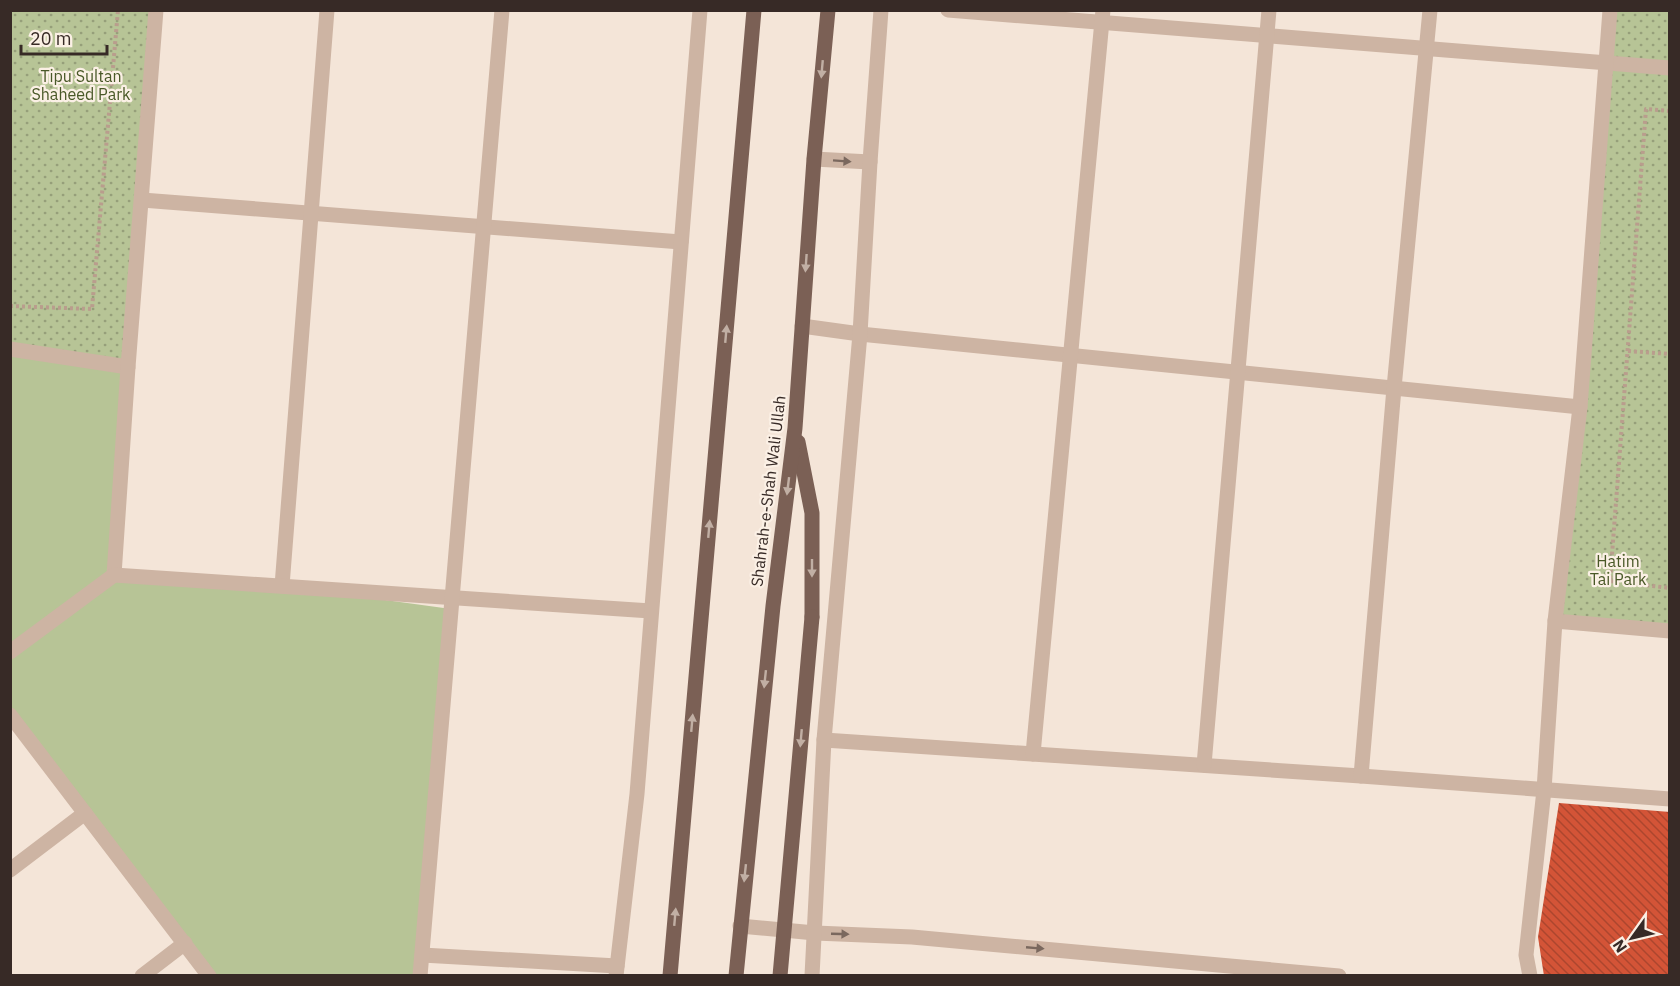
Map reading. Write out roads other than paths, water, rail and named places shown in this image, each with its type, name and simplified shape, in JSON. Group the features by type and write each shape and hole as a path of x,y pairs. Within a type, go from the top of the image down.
{"main road":[{"path":"670,975 754,10"},
{"name":"Shahrah-e-Shah Wali Ullah","path":"736,975 773,606 795,428 814,159 828,10"},
{"path":"780,975 812,617 812,513 795,428"}],"street":[{"path":"114,574 156,10"},
{"path":"282,586 327,10"},
{"path":"420,975 502,10"},
{"path":"422,955 616,970 637,794 700,10"},
{"path":"812,975 824,740 860,334 881,10"},
{"path":"948,10 1103,17 1266,36 1670,68"},
{"path":"1204,765 1269,10"},
{"path":"1361,776 1394,388 1430,10"},
{"path":"1530,975 1526,955 1544,790 1555,621 1580,407 1610,10"},
{"path":"1033,754 1103,17"},
{"path":"814,159 870,162"},
{"path":"142,200 681,242"},
{"path":"802,326 1071,356 1580,407"},
{"path":"10,349 128,367"},
{"path":"10,652 114,574 651,611"},
{"path":"1555,621 1670,631"},
{"path":"10,716 209,975"},
{"path":"824,740 1670,799"},
{"path":"10,870 85,813"},
{"path":"740,926 815,933 912,937 1339,975"},
{"path":"142,975 185,944"}],"park label":[{"name":"Tipu Sultan Shaheed Park","path":"81,85"},
{"name":"Hatim Tai Park","path":"1618,570"}]}
